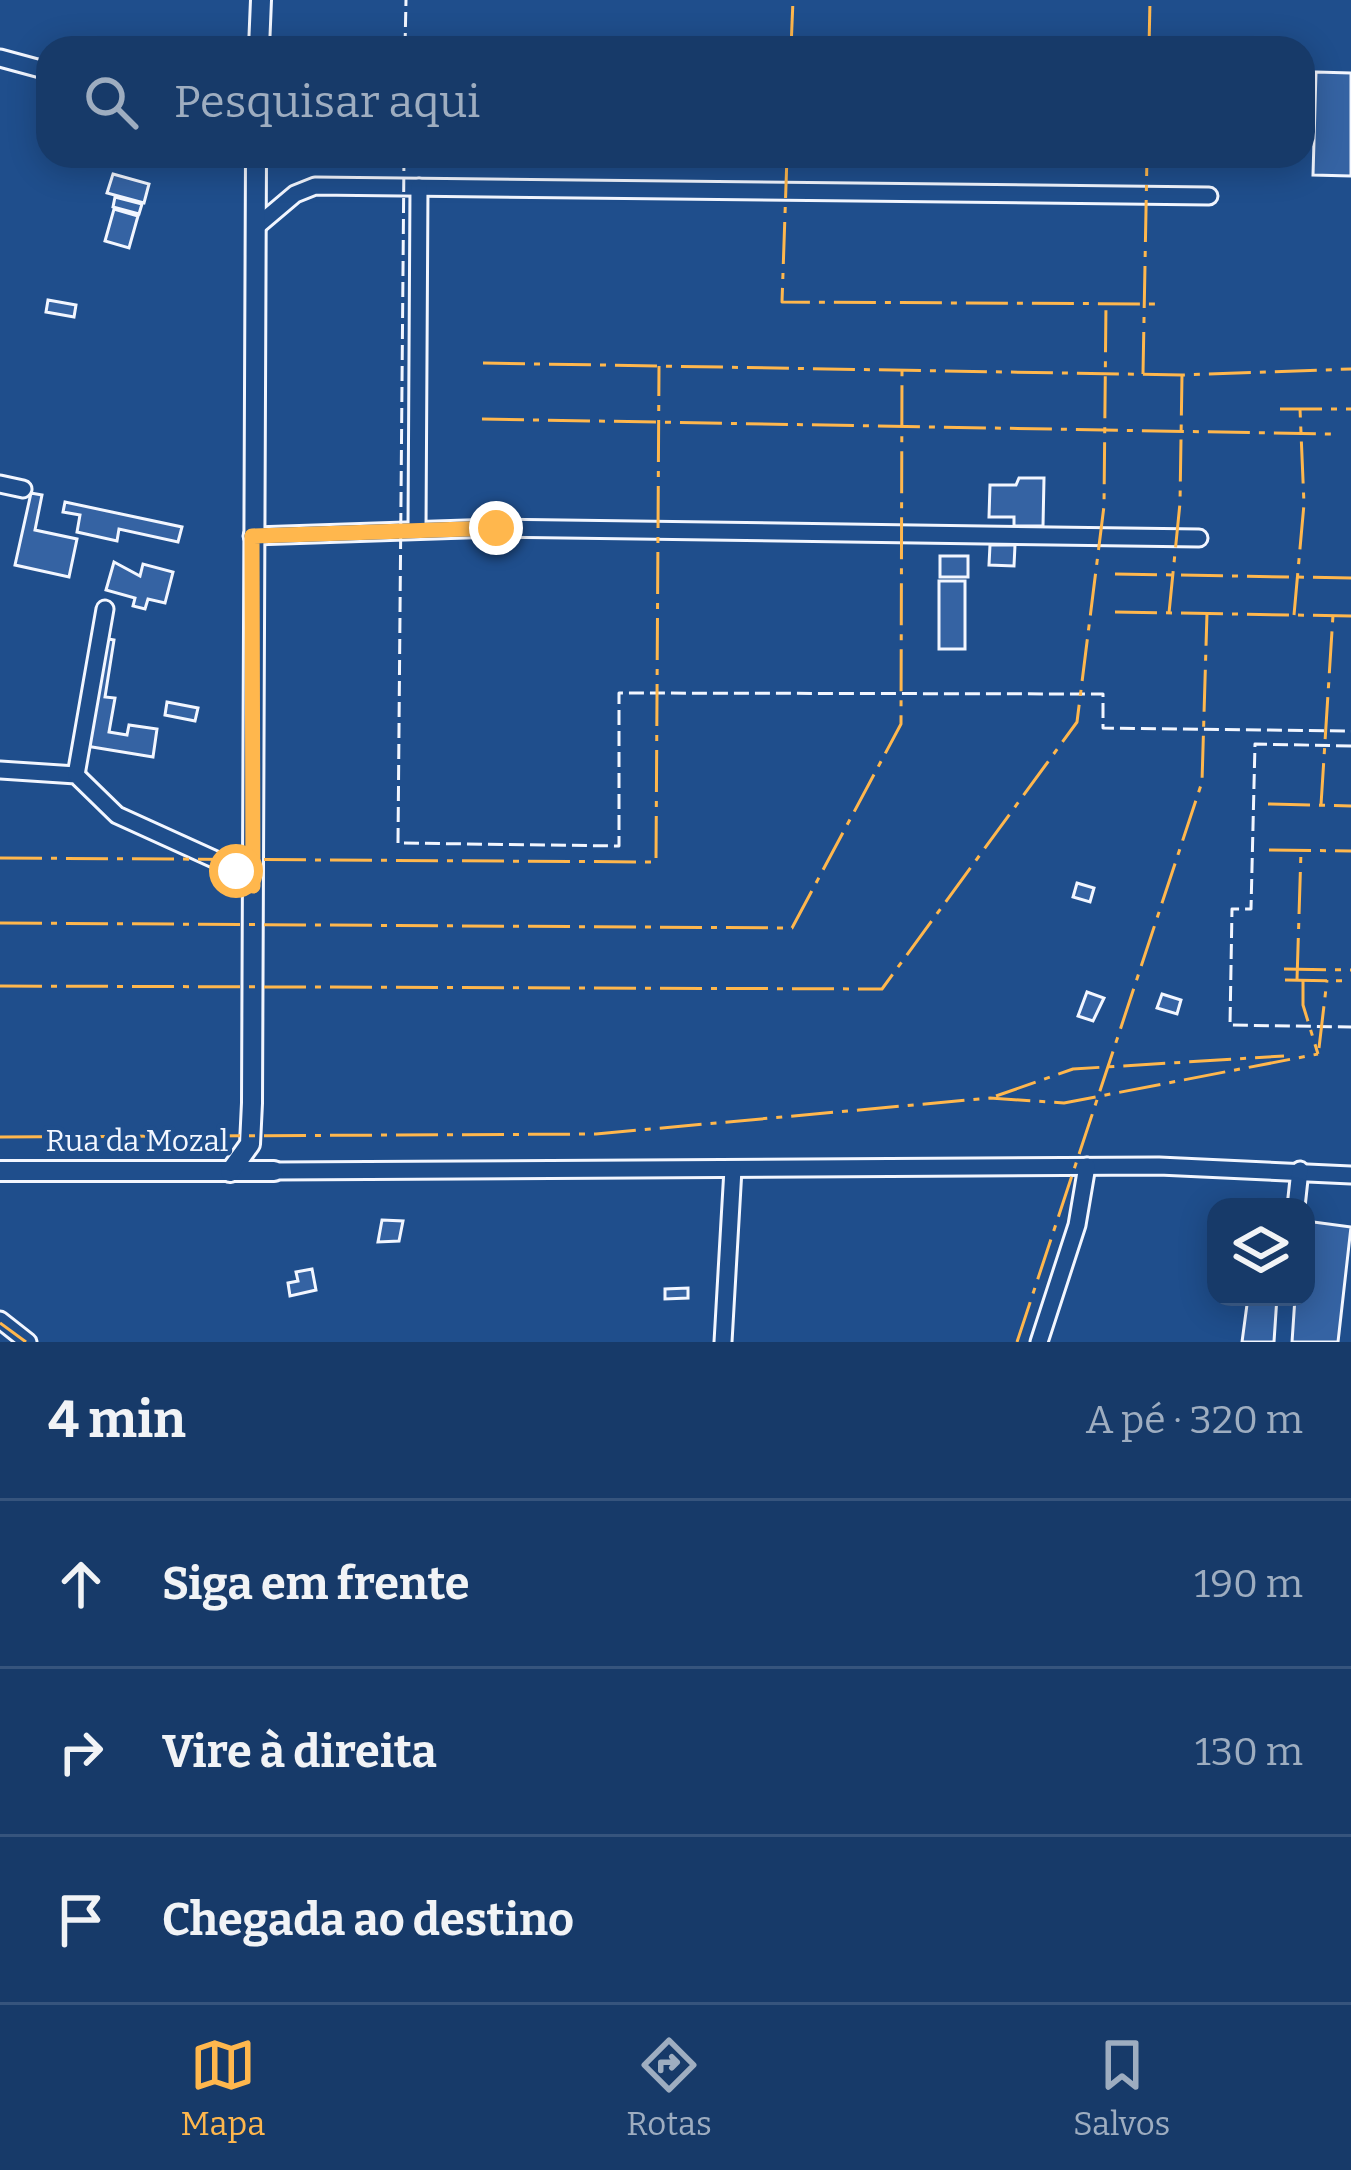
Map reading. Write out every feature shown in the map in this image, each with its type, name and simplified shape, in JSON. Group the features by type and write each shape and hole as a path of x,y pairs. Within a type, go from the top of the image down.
{"main road":[{"path":"260,36 261,0"},
{"path":"230,1172 250,1144 256,168"},
{"path":"250,1144 274,1171"},
{"name":"Rua da Mozal","path":"0,1171 274,1171"}],"street":[{"path":"0,58 36,68"},
{"path":"417,528 419,187"},
{"path":"256,227 305,188 1209,196"},
{"path":"0,484 23,489"},
{"path":"252,536 417,528 1198,538"},
{"path":"76,775 105,609"},
{"path":"0,770 76,775 117,815 227,866 253,886"},
{"path":"274,1171 1087,1166 1351,1175"},
{"path":"1040,1342 1077,1226 1087,1166"},
{"path":"723,1342 733,1169"},
{"path":"1297,1198 1300,1170"},
{"path":"1283,1342 1285,1306"},
{"path":"0,1320 28,1342"}],"building":[{"path":"1316,72 1351,73 1351,176 1313,175"},
{"path":"113,174 149,184 144,203 107,193"},
{"path":"115,197 142,204 139,214 113,207"},
{"path":"114,209 138,216 129,248 105,241"},
{"path":"48,300 76,305 74,317 46,312"},
{"path":"1019,478 1044,478 1043,526 1014,526 1014,517 989,517 990,485 1016,485"},
{"path":"31,493 42,495 35,530 77,539 69,577 15,565"},
{"path":"65,502 182,527 178,542 119,529 117,541 77,532 80,515 63,512"},
{"path":"990,545 1015,545 1014,566 989,565"},
{"path":"940,556 968,556 968,577 940,577"},
{"path":"114,562 140,576 143,564 173,572 165,603 148,599 145,609 133,606 135,598 106,590"},
{"path":"939,581 965,581 965,649 939,649"},
{"path":"103,638 114,640 105,697 115,698 109,732 127,735 129,725 157,729 153,757 86,746"},
{"path":"167,702 198,708 195,721 165,715"},
{"path":"1077,883 1094,888 1090,902 1073,897"},
{"path":"1087,992 1104,998 1093,1021 1078,1016"},
{"path":"1162,994 1181,1000 1177,1014 1157,1008"},
{"path":"382,1220 403,1221 399,1241 378,1242"},
{"path":"1315,1222 1351,1227 1338,1342 1242,1342 1247,1306 1315,1306"},
{"path":"312,1269 316,1290 290,1296 288,1283 298,1281 296,1272"},
{"path":"688,1288 688,1298 665,1299 665,1289"}],"fence":[{"path":"405,36 406,0"},
{"path":"404,168 398,843 619,846 619,693 1103,694 1103,728 1351,731"},
{"path":"1351,746 1255,744 1251,909 1232,909 1230,1025 1351,1027"}],"power":[{"path":"792,36 793,0"},
{"path":"1149,36 1150,0"},
{"path":"787,168 782,302 1163,304"},
{"path":"1143,374 1147,168"},
{"path":"0,986 882,989 1077,722 1104,506 1106,303"},
{"path":"483,363 1182,375 1351,369"},
{"path":"0,858 656,862 659,366"},
{"path":"0,923 792,928 901,724 902,370"},
{"path":"1169,613 1180,503 1182,375"},
{"path":"1280,409 1351,409"},
{"path":"1294,615 1304,504 1300,409"},
{"path":"482,419 1331,434"},
{"path":"1115,574 1351,578"},
{"path":"1115,612 1351,616"},
{"path":"1017,1342 1202,782 1207,613"},
{"path":"1321,805 1333,615"},
{"path":"1268,804 1351,806"},
{"path":"1269,850 1351,851"},
{"path":"1297,980 1301,851"},
{"path":"1284,969 1351,970"},
{"path":"1285,980 1351,981"},
{"path":"1303,980 1303,1005 1318,1054"},
{"path":"1319,1048 1327,980"},
{"path":"0,1137 596,1134 990,1098 1064,1103 1318,1054"},
{"path":"996,1096 1073,1069 1284,1056"},
{"path":"0,1323 26,1342"}],"route":[{"path":"236,871 253,886 252,536 496,528"}]}
